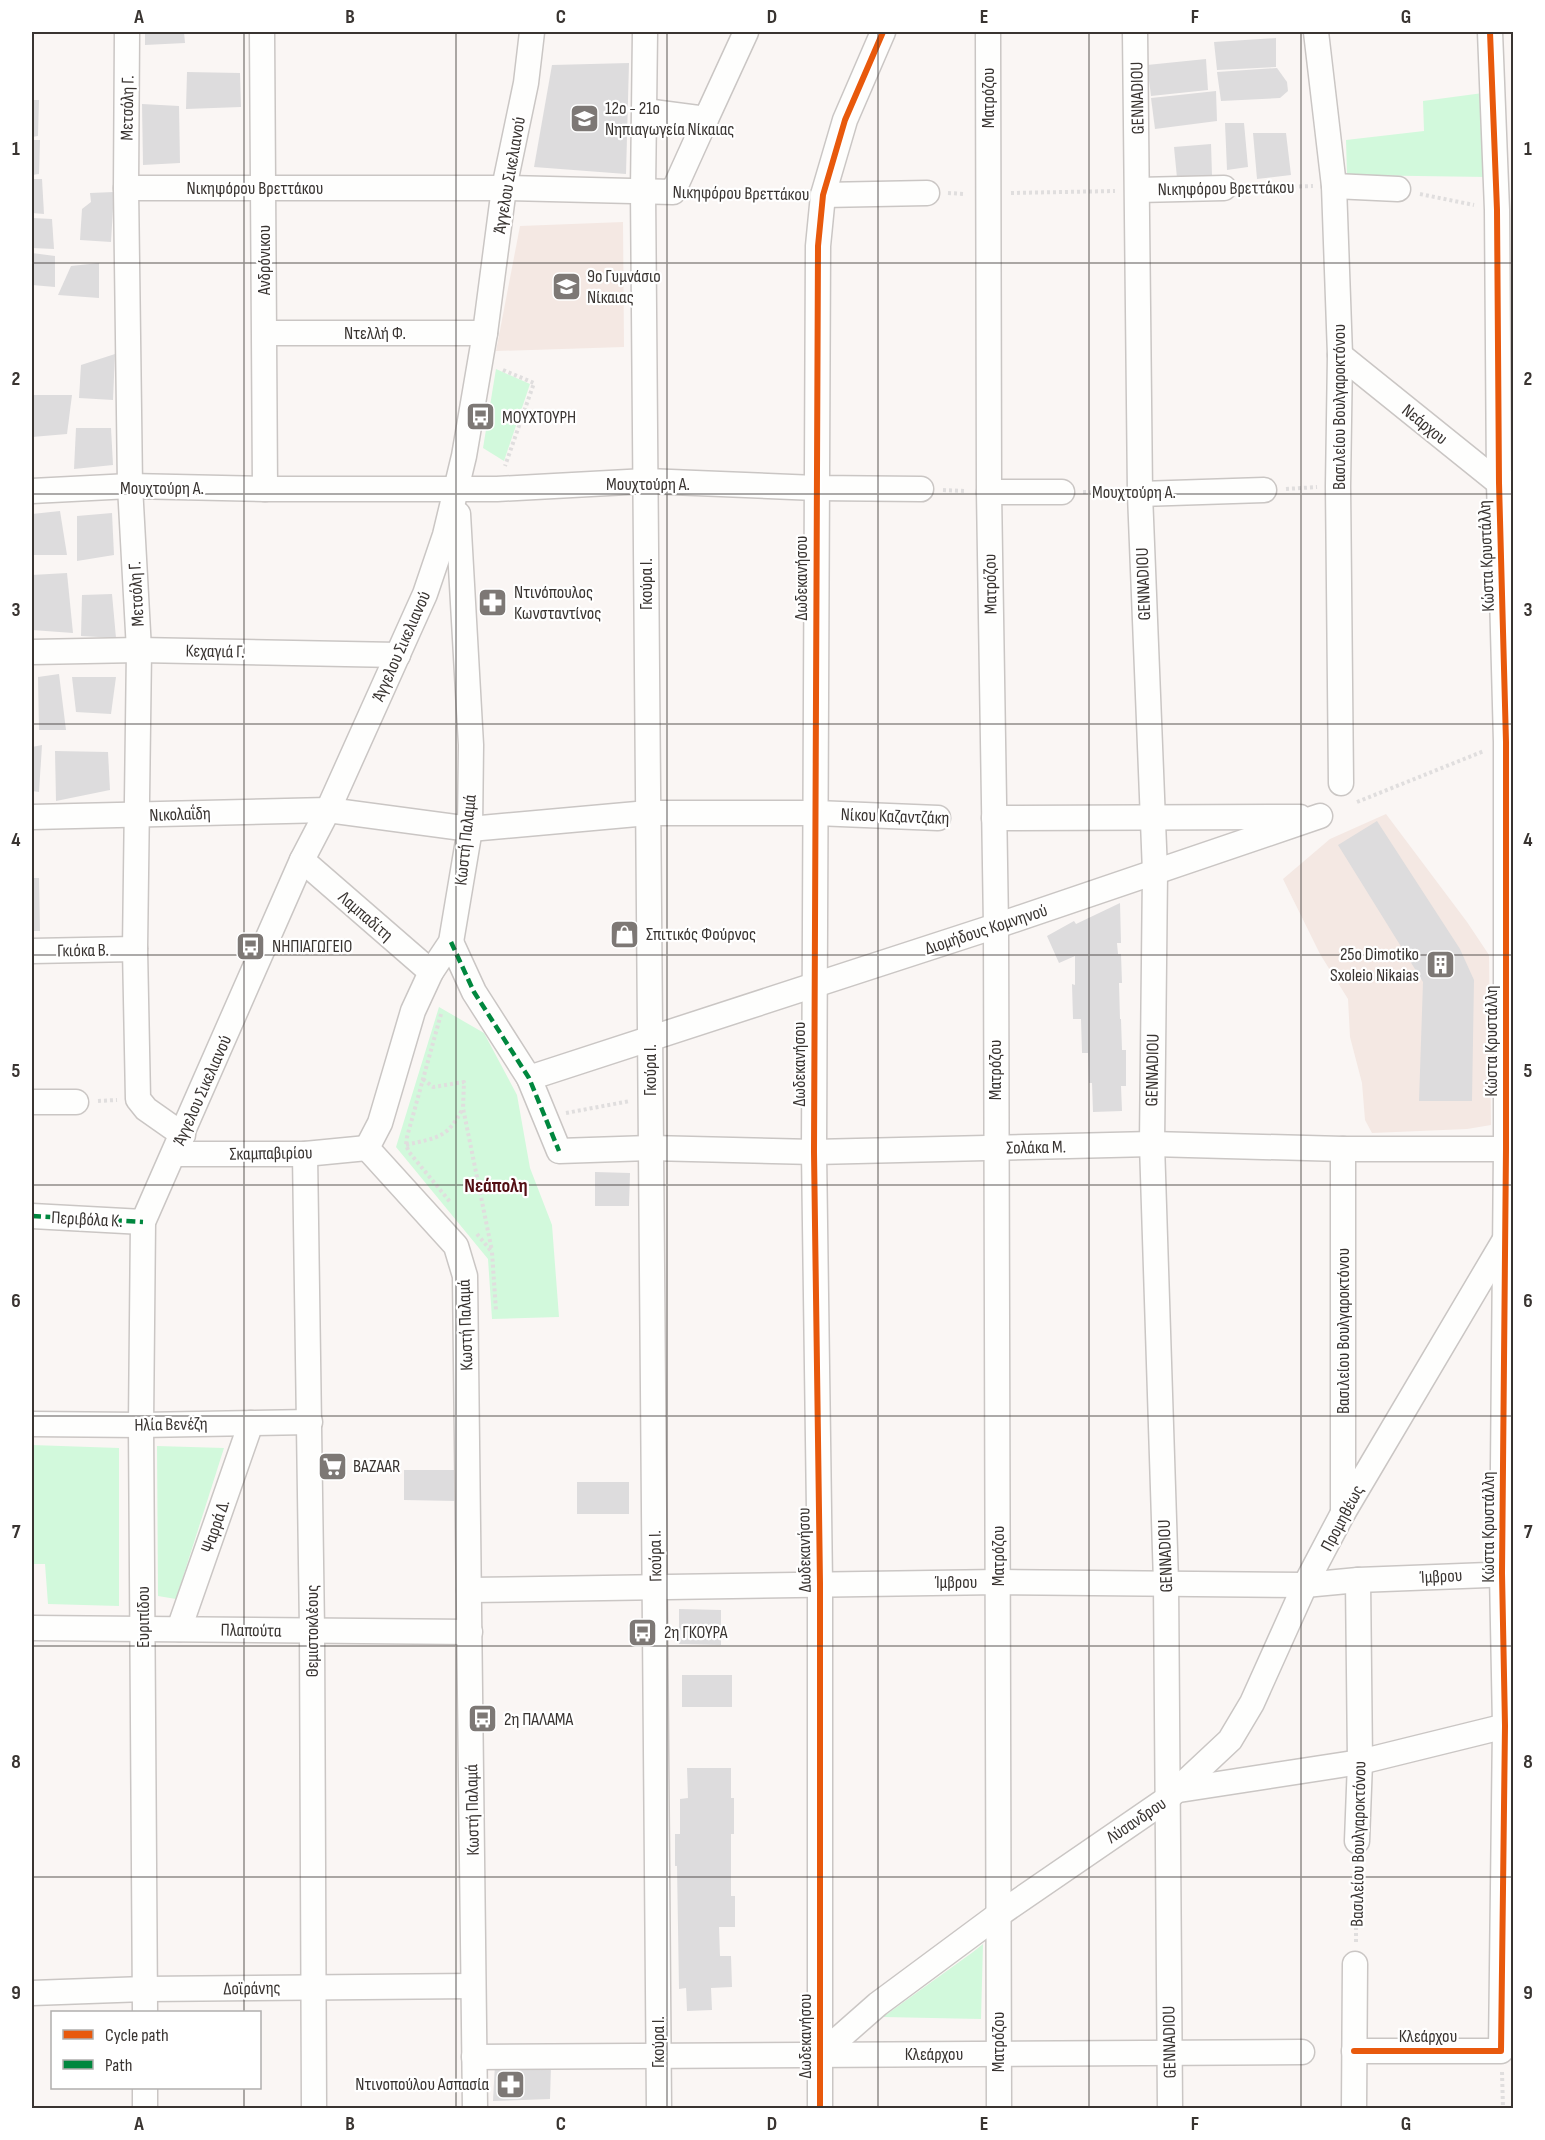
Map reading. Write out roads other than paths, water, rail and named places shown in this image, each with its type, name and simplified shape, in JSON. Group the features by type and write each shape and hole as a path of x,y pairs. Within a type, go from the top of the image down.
{"street":[{"name":"Μετσόλη Γ.","path":"127,32 126,188 130,486 139,650 135,949 138,1099 179,1144"},
{"name":"Ανδρόνικου","path":"262,32 265,489"},
{"name":"Άγγελου Σικελιανού","path":"143,1222 302,860 328,810 433,573 457,489 485,333 504,188 526,83 532,32"},
{"name":"Γκούρα Ι.","path":"645,32 643,190 659,2109"},
{"path":"645,111 706,119 746,32"},
{"name":"Δωδεκανήσου","path":"820,2109 820,1583 814,1152 818,246 823,195 845,120 883,32"},
{"name":"Ματρόζου","path":"988,32 988,492 996,926 999,2109"},
{"name":"GENNADIOU","path":"1136,32 1140,494 1155,872 1152,1144 1173,1794 1170,2109"},
{"name":"Βασιλείου Βουλγαροκτόνου","path":"1316,32 1334,186 1340,355 1338,486 1348,793"},
{"name":"Κώστα Κρυστάλλη","path":"1490,32 1495,129 1505,210 1506,742 1510,1149 1504,1241 1509,1725 1501,2051"},
{"name":"Νικηφόρου Βρεττάκου","path":"126,188 504,188 673,192 706,119"},
{"path":"1495,129 1514,149"},
{"path":"1334,186 1398,189"},
{"name":"Νικηφόρου Βρεττάκου","path":"1138,190 1224,188"},
{"name":"Νικηφόρου Βρεττάκου","path":"823,195 927,193"},
{"name":"Ντελλή Φ.","path":"264,333 485,333"},
{"name":"Νεάρχου","path":"1340,355 1506,483"},
{"name":"Μουχτούρη Α.","path":"32,491 130,486 265,489 497,489 646,481 816,488 921,489"},
{"name":"Κωστή Παλαμά","path":"457,489 471,745 470,829 451,942 430,972 413,1011 380,1123 367,1148 456,1246 465,1276 475,2109"},
{"name":"Μουχτούρη Α.","path":"1140,494 1264,490"},
{"path":"988,492 1062,492"},
{"name":"Κεχαγιά Γ.","path":"32,652 139,650 398,655"},
{"name":"Νίκου Καζαντζάκη","path":"328,810 470,829 648,813 816,813 938,818"},
{"name":"Νικολαΐδη","path":"32,817 328,810"},
{"name":"Διομήδους Κομνηνού","path":"650,1038 996,926 1320,816 1152,817"},
{"path":"994,818 1152,817"},
{"name":"Λαμπαδίτη","path":"302,860 430,972"},
{"path":"451,942 474,992 529,1078 650,1038"},
{"name":"Γκιόκα Β.","path":"32,951 135,949"},
{"name":"Σολάκα Μ.","path":"529,1078 559,1151 650,1148 814,1152 1152,1144 1343,1149 1510,1149"},
{"path":"32,1102 76,1102"},
{"name":"Σκαμπαβιρίου","path":"179,1144 305,1154 367,1148"},
{"name":"Βασιλείου Βουλγαροκτόνου","path":"1343,1149 1343,1513"},
{"name":"Θεμιστοκλέους","path":"305,1154 312,1630 314,2109"},
{"name":"Περιβόλα Κ.","path":"32,1216 143,1222"},
{"name":"Ευριπίδου","path":"143,1222 141,1425 145,2001"},
{"name":"Προμηθέως","path":"1173,1794 1230,1740 1240,1726 1305,1585 1343,1513 1504,1241"},
{"name":"Ηλία Βενέζη","path":"32,1424 310,1422"},
{"name":"Ψαρρά Δ.","path":"179,1629 251,1423"},
{"name":"Ίμβρου","path":"469,1590 820,1583 1166,1582 1305,1585 1358,1580 1508,1573"},
{"name":"Βασιλείου Βουλγαροκτόνου","path":"1357,1841 1360,1762 1358,1580"},
{"name":"Πλαπούτα","path":"32,1628 470,1632"},
{"name":"Λύσανδρου","path":"820,2055 878,2004 998,1915 1173,1794 1360,1762 1509,1725"},
{"path":"1354,2109 1355,1964"},
{"name":"Δοϊράνης","path":"32,1993 145,2001 313,1988 473,1986"},
{"name":"Κλεάρχου","path":"1354,2051 1501,2051"},
{"name":"Κλεάρχου","path":"474,2057 1302,2052"},
{"path":"145,2089 145,2109"}],"place":[{"name":"12ο - 21ο Νηπιαγωγεία Νίκαιας","path":"584,118"},
{"name":"9ο Γυμνάσιο Νίκαιας","path":"566,286"},
{"name":"ΜΟΥΧΤΟΥΡΗ","path":"481,417"},
{"name":"Ντινόπουλος Κωνσταντίνος","path":"493,602"},
{"name":"Σπιτικός Φούρνος","path":"625,934"},
{"name":"ΝΗΠΙΑΓΩΓΕΙΟ","path":"251,946"},
{"name":"25ο Dimotiko Sxoleio Nikaias","path":"1440,964"},
{"name":"BAZAAR","path":"332,1466"},
{"name":"2η ΓΚΟΥΡΑ","path":"643,1632"},
{"name":"2η ΠΑΛΑΜΑ","path":"483,1719"},
{"name":"Ντινοπούλου Ασπασία","path":"510,2084"}],"district":[{"name":"Νεάπολη","path":"496,1185"}]}
